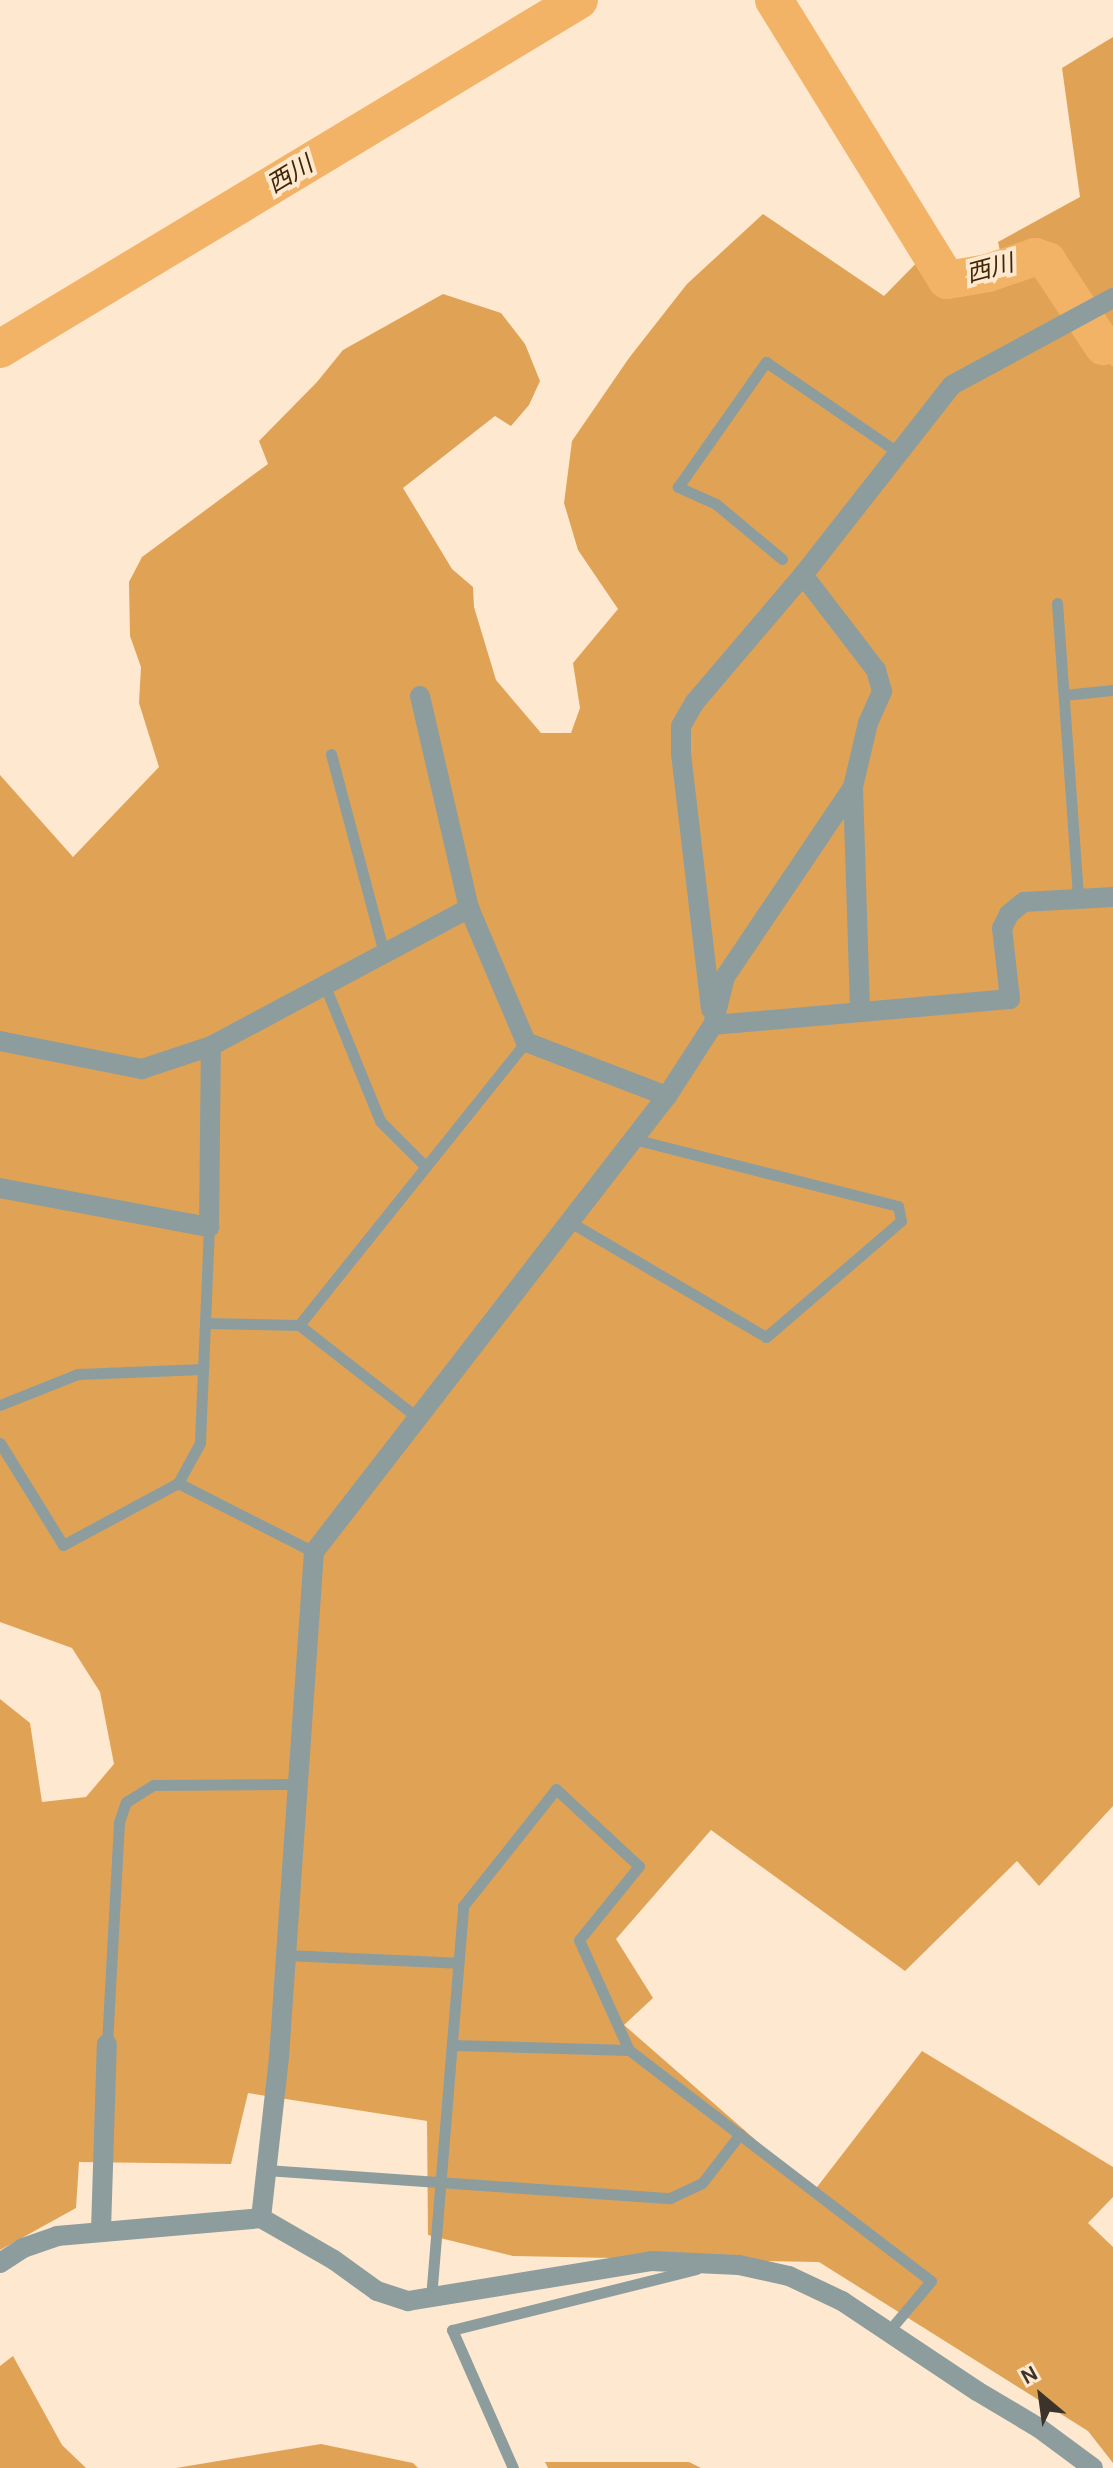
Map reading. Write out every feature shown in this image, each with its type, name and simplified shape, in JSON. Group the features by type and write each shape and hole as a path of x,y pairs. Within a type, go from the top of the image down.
{"street":[{"path":"713,1025 681,726 695,702 803,575 952,385 1104,303"},
{"path":"803,575 876,670 882,691 868,723 853,787 860,1012"},
{"path":"420,696 469,908 526,1042 667,1096"},
{"path":"261,2218 279,2057 314,1552 667,1096 713,1025 725,977 853,787"},
{"path":"713,1025 1010,999 1002,928 1009,914 1024,902 1113,897"},
{"path":"0,1041 142,1069 211,1046 469,908"},
{"path":"0,1188 209,1227 211,1046"},
{"path":"101,2230 107,2044"},
{"path":"0,2263 23,2248 57,2236 261,2218 334,2260 377,2291 408,2301 651,2261 739,2265 789,2276 842,2301 887,2333 1039,2428 1093,2468"}],"lane":[{"path":"782,559 716,504 678,487 766,362 899,453"},
{"path":"1057,603 1078,899"},
{"path":"1064,695 1113,690"},
{"path":"331,754 384,953"},
{"path":"325,986 380,1121 426,1167"},
{"path":"299,1325 526,1042"},
{"path":"570,1222 766,1337 901,1221 898,1206 634,1139"},
{"path":"0,1443 63,1545 178,1483 200,1443 209,1227"},
{"path":"205,1323 299,1325 418,1418"},
{"path":"0,1405 78,1374 203,1369"},
{"path":"178,1483 314,1552"},
{"path":"107,2044 119,1822 126,1802 153,1785 296,1784"},
{"path":"431,2298 463,1906 556,1789 639,1866 579,1940 629,2050 931,2281 887,2333"},
{"path":"284,1955 458,1963"},
{"path":"452,2045 629,2050"},
{"path":"266,2170 670,2198 702,2183 740,2134"},
{"path":"513,2468 452,2330 641,2285 713,2264"}],"shaded area":[{"path":"1113,37 1113,1806 1039,1886 1017,1861 905,1971 711,1830 616,1939 653,1998 624,2025 814,2191 922,2051 1113,2167 1113,2197 1088,2223 1113,2247 1113,2463 1088,2431 819,2262 513,2256 428,2235 427,2121 248,2093 231,2164 79,2162 76,2208 0,2250 0,1699 30,1723 42,1802 86,1797 114,1764 100,1692 72,1648 0,1622 0,775 73,857 159,767 139,703 141,667 130,636 129,582 142,557 268,464 259,441 317,382 343,350 443,294 501,313 525,344 540,381 529,405 511,426 495,416 403,488 452,569 473,587 474,607 496,680 541,733 571,733 580,708 573,663 618,609 578,550 564,503 572,441 629,358 687,284 763,214 884,296 936,243 952,272 1002,259 998,242 1080,197 1062,68"},
{"path":"13,2356 62,2445 86,2468 0,2468 0,2366"},
{"path":"321,2444 413,2463 418,2468 176,2468"},
{"path":"545,2462 689,2462 701,2468 548,2468"}],"waterway":[{"name":"西川","path":"0,349 579,0"},
{"name":"西川","path":"774,0 947,280 988,273 1035,257 1047,261 1103,346"},
{"name":"西川","path":"1103,346 1113,363"}]}
